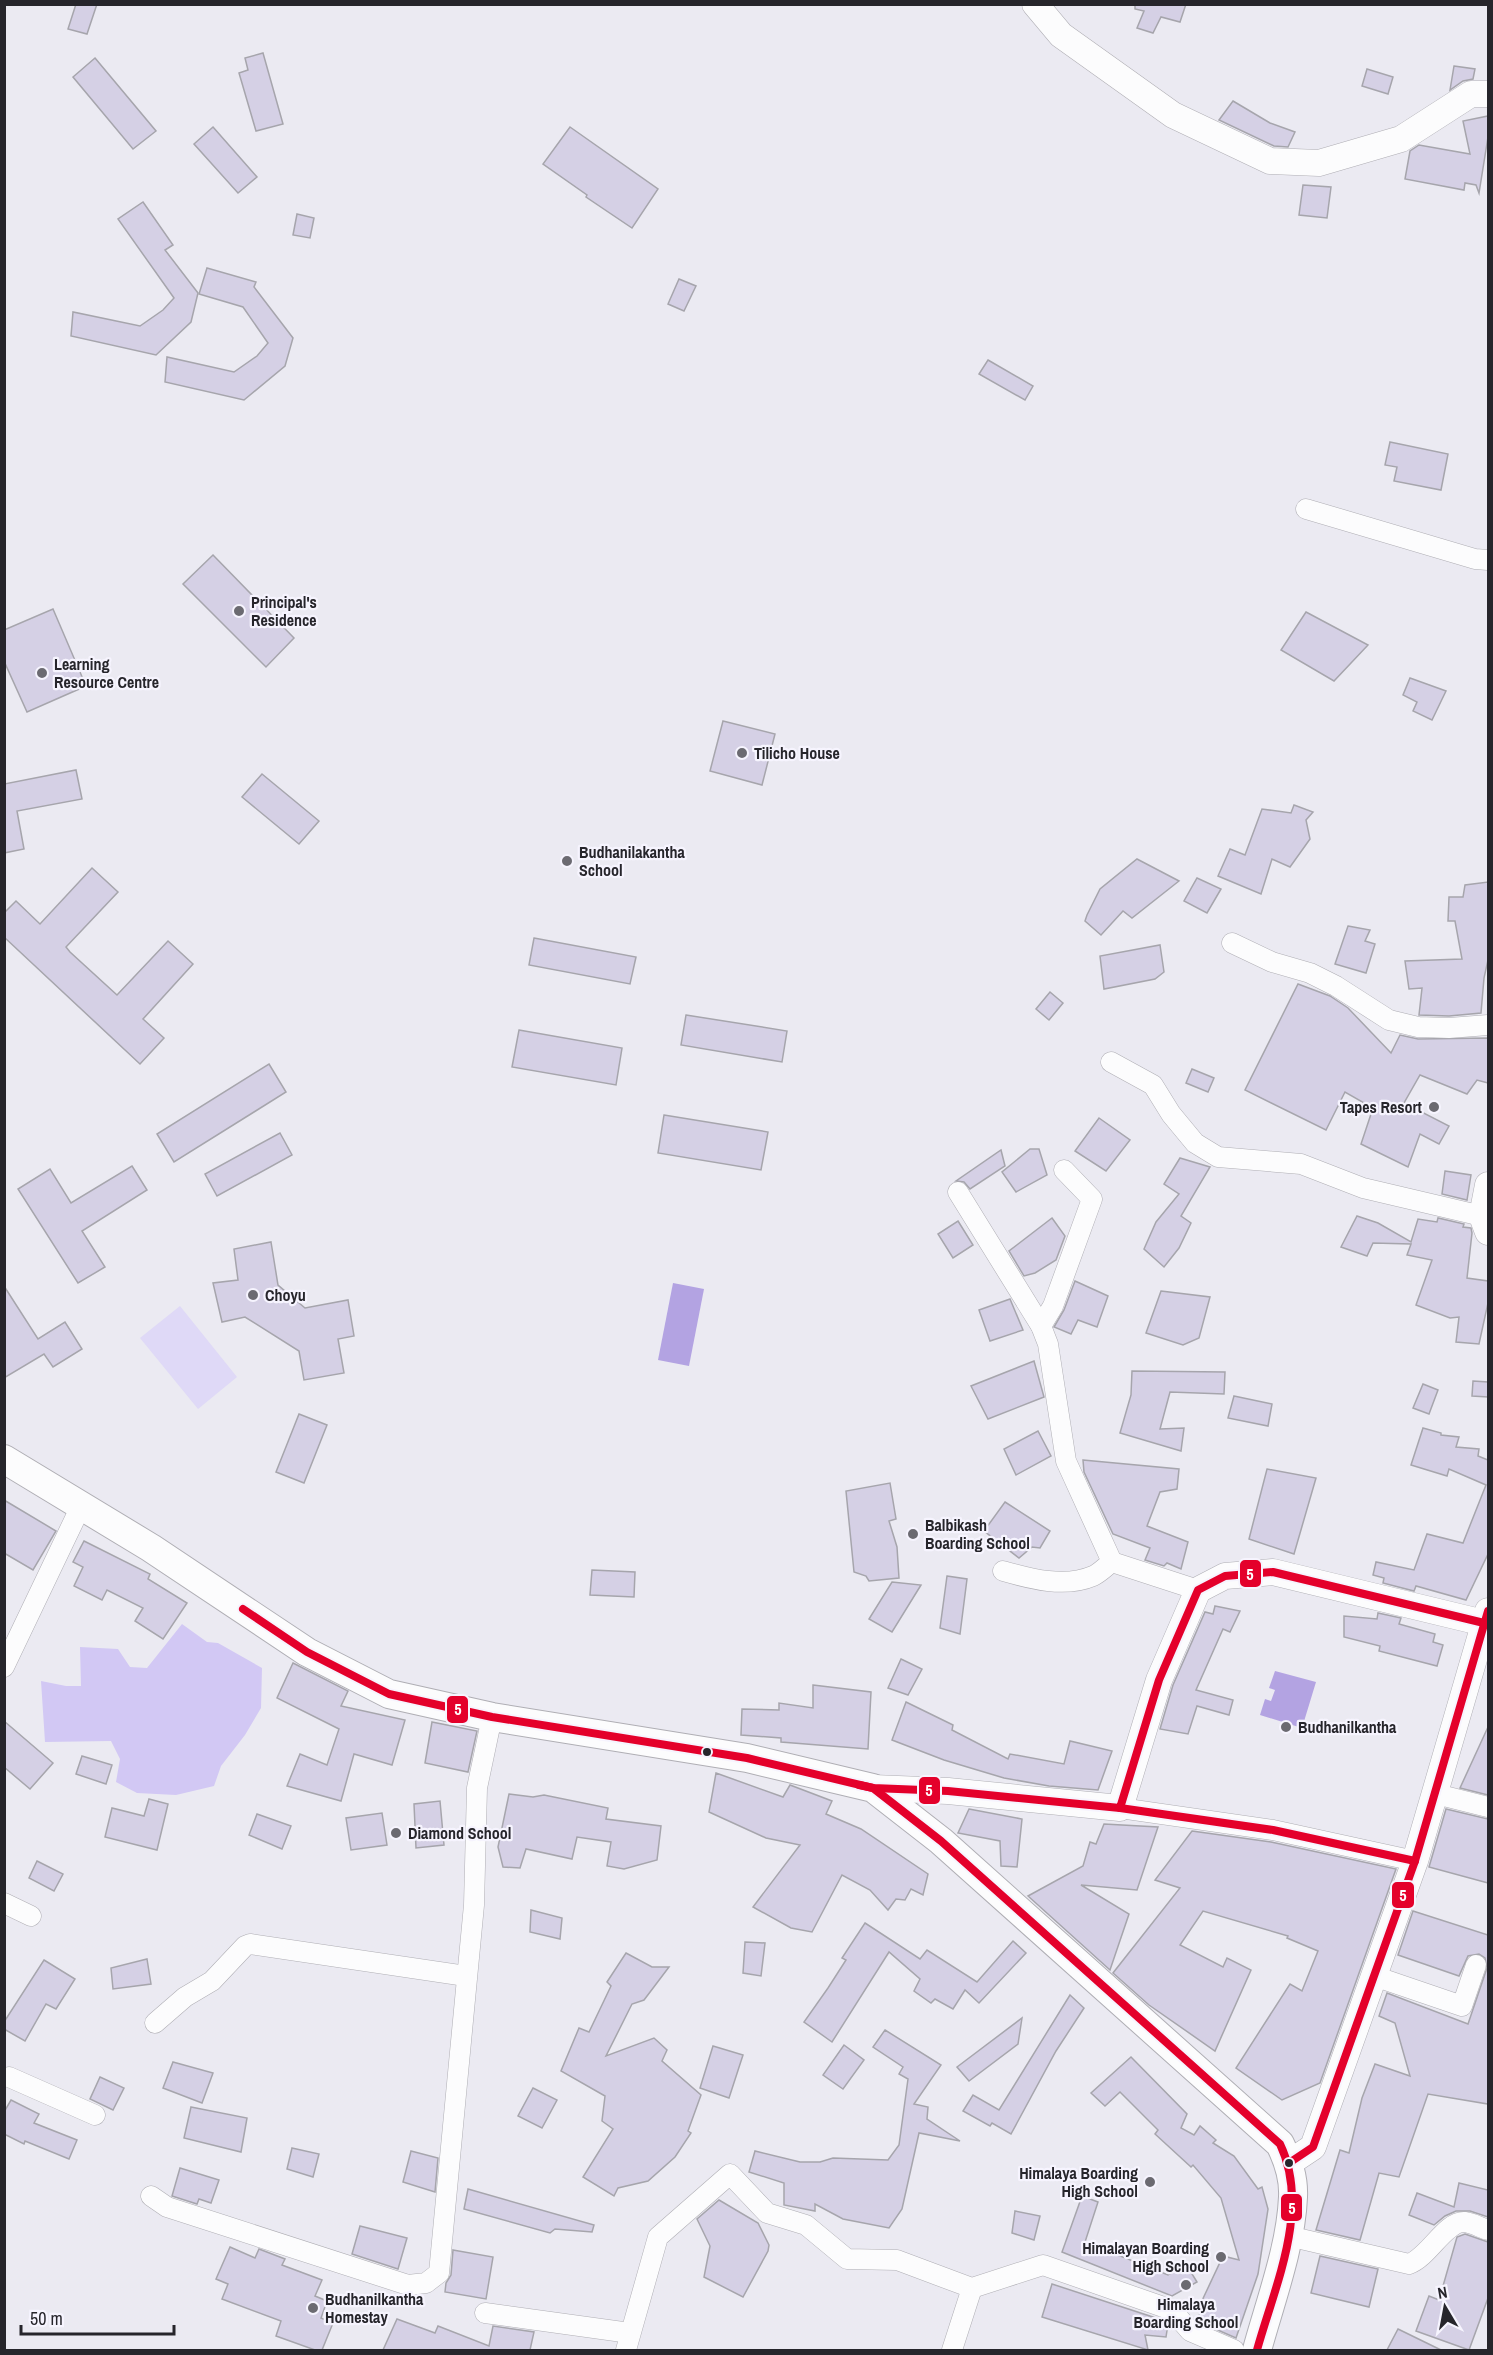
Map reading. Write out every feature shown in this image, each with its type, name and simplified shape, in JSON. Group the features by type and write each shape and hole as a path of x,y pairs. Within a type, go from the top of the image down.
{"main road":[{"path":"4,1459 151,1548 307,1652 389,1694 492,1717 747,1758 873,1788 941,1841 1280,2144 1289,2163 1293,2196 1287,2236 1257,2350"}],"street":[{"path":"1035,4 1061,35 1173,115 1270,161 1319,163 1401,139 1471,94 1488,94"},
{"path":"1306,509 1475,559 1488,560"},
{"path":"1232,943 1272,962 1310,973 1327,981 1389,1020 1418,1027 1449,1028 1488,1025"},
{"path":"1111,1062 1154,1085 1171,1114 1195,1143 1218,1157 1301,1164 1363,1188 1485,1224 1488,1185"},
{"path":"1041,1326 1053,1306 1092,1198 1064,1170"},
{"path":"958,1192 1041,1326 1048,1344 1066,1461 1112,1562 1198,1590"},
{"path":"4,1667 81,1506"},
{"path":"1004,1571 1035,1580 1073,1581 1094,1576 1112,1562"},
{"path":"1120,1808 1159,1680 1198,1590 1225,1576 1273,1572 1486,1617 1415,1861 1313,2146 1289,2163"},
{"path":"151,2196 167,2207 408,2285 426,2283 439,2273 474,1905 477,1788 492,1717"},
{"path":"873,1788 948,1791 1120,1808 1273,1830 1415,1861"},
{"path":"1436,1794 1488,1807"},
{"path":"4,1903 31,1916"},
{"path":"155,2023 185,1997 212,1981 245,1946 250,1944 466,1977"},
{"path":"1374,1976 1462,2006 1476,1965"},
{"path":"6,2074 95,2115"},
{"path":"485,2313 628,2342 658,2236 730,2174 766,2213 806,2224 847,2259 897,2260 972,2288 1043,2265 1172,2310 1190,2331 1234,2350"},
{"path":"1287,2236 1409,2264 1424,2255 1454,2224 1465,2222 1488,2230"},
{"path":"952,2350 972,2288"}],"shaded area":[{"path":"673,1283 704,1289 689,1366 658,1360"},
{"path":"180,1306 237,1377 198,1409 140,1338"},
{"path":"182,1624 207,1642 218,1643 262,1668 261,1708 245,1735 221,1766 214,1786 176,1795 137,1793 116,1782 120,1759 111,1741 45,1742 41,1681 66,1686 81,1686 80,1647 118,1649 130,1667 147,1668"},
{"path":"1275,1671 1316,1682 1302,1728 1260,1715 1265,1699 1271,1701 1275,1690 1269,1688"}],"building":[{"path":"76,4 97,4 87,34 68,29"},
{"path":"1135,4 1186,4 1180,22 1161,17 1153,33 1137,28 1144,11 1135,9"},
{"path":"263,53 283,124 256,131 239,73 248,70 245,58"},
{"path":"95,58 156,131 133,149 73,77"},
{"path":"1454,66 1475,69 1473,79 1463,81 1450,90"},
{"path":"1367,69 1393,77 1388,94 1362,86"},
{"path":"1233,101 1270,123 1295,132 1288,147 1274,146 1219,120"},
{"path":"1488,116 1488,137 1479,193 1476,185 1465,183 1464,190 1405,179 1410,151 1419,145 1470,154 1463,121"},
{"path":"213,127 257,177 238,193 194,144"},
{"path":"570,127 658,189 632,228 543,164"},
{"path":"1303,185 1331,187 1327,218 1299,215"},
{"path":"143,202 173,245 165,250 198,293 191,322 156,355 71,336 73,312 140,326 163,310 174,298 118,219"},
{"path":"297,214 314,218 310,238 293,235"},
{"path":"207,268 256,282 254,287 293,338 285,366 244,400 165,382 167,357 234,372 257,356 268,343 243,307 199,294"},
{"path":"679,279 696,286 684,311 668,304"},
{"path":"988,360 1033,386 1025,400 979,374"},
{"path":"1390,442 1448,454 1441,490 1394,481 1397,467 1385,465"},
{"name":"Principal's Residence","path":"213,555 294,638 266,667 183,584"},
{"name":"Learning Resource Centre","path":"53,609 86,686 27,712 4,661 4,630"},
{"path":"1306,612 1368,645 1334,681 1281,650"},
{"path":"1410,678 1446,691 1432,720 1413,711 1417,702 1403,695"},
{"name":"Tilicho House","path":"723,721 775,734 762,785 710,771"},
{"path":"76,770 82,799 17,811 24,849 4,853 4,784"},
{"path":"262,774 319,821 299,844 242,797"},
{"path":"1294,805 1313,812 1306,820 1310,839 1290,867 1272,859 1261,894 1218,876 1230,849 1245,855 1262,809 1291,813"},
{"path":"1137,859 1179,881 1132,918 1123,911 1101,935 1085,921 1087,915 1100,889"},
{"path":"92,868 118,892 66,947 70,952 117,995 168,941 193,964 143,1019 164,1038 140,1064 4,937 4,913 16,901 40,924"},
{"path":"1197,878 1221,889 1207,913 1184,901"},
{"path":"1488,882 1488,960 1481,1013 1449,1016 1419,1015 1422,988 1409,989 1405,961 1462,959 1455,921 1448,921 1449,897 1463,897 1465,885"},
{"path":"1348,926 1370,930 1365,941 1375,944 1366,973 1335,964"},
{"path":"534,938 636,957 630,984 529,965"},
{"path":"1160,945 1164,972 1155,979 1104,989 1100,956"},
{"path":"1298,984 1330,996 1348,1008 1391,1053 1400,1035 1418,1039 1488,1038 1488,1083 1477,1080 1467,1094 1420,1075 1404,1103 1449,1126 1439,1144 1420,1134 1408,1167 1361,1144 1373,1108 1345,1092 1326,1130 1245,1090"},
{"path":"1050,992 1063,1003 1049,1020 1036,1009"},
{"path":"686,1015 787,1031 782,1062 681,1045"},
{"path":"519,1030 622,1048 616,1085 512,1067"},
{"path":"269,1064 286,1092 174,1162 157,1134"},
{"path":"1192,1069 1214,1078 1208,1092 1186,1083"},
{"path":"664,1115 768,1132 761,1170 658,1153"},
{"path":"1099,1118 1130,1140 1106,1171 1075,1151"},
{"path":"280,1133 292,1155 217,1196 205,1174"},
{"path":"1030,1149 1039,1149 1047,1175 1016,1192 1002,1172"},
{"path":"1001,1150 1005,1166 970,1189 964,1182 956,1181"},
{"path":"1180,1158 1210,1167 1181,1216 1191,1223 1179,1248 1164,1267 1144,1249 1156,1222 1179,1194 1164,1184"},
{"path":"132,1166 147,1190 82,1231 105,1267 78,1283 18,1189 50,1169 71,1203"},
{"path":"1445,1171 1471,1175 1467,1200 1442,1194"},
{"path":"1357,1216 1378,1223 1411,1242 1418,1219 1437,1222 1438,1218 1471,1228 1467,1278 1488,1281 1488,1303 1479,1344 1456,1342 1459,1317 1450,1318 1416,1305 1432,1260 1407,1255 1411,1244 1373,1243 1367,1256 1341,1247"},
{"path":"1052,1218 1065,1236 1056,1260 1035,1273 1024,1276 1009,1251"},
{"path":"958,1221 973,1245 953,1258 938,1234"},
{"path":"271,1242 278,1285 305,1308 348,1300 354,1336 338,1339 344,1373 304,1380 299,1351 245,1317 222,1322 213,1283 238,1280 234,1249"},
{"path":"1075,1281 1108,1296 1097,1327 1078,1320 1071,1334 1054,1327 1064,1310"},
{"path":"4,1286 38,1339 65,1322 82,1349 53,1367 44,1354 4,1378"},
{"path":"1161,1291 1210,1297 1199,1338 1183,1345 1146,1333"},
{"path":"1010,1299 1023,1330 990,1341 979,1310"},
{"path":"1034,1361 1044,1397 988,1419 971,1386"},
{"path":"1132,1371 1225,1372 1224,1394 1170,1392 1160,1429 1184,1428 1181,1451 1120,1433 1131,1395"},
{"path":"1473,1381 1488,1382 1488,1397 1472,1396"},
{"path":"1423,1384 1438,1390 1429,1414 1413,1408"},
{"path":"1234,1396 1272,1404 1268,1426 1228,1418"},
{"path":"299,1414 327,1425 304,1483 276,1472"},
{"path":"1423,1428 1441,1433 1441,1435 1459,1437 1456,1447 1479,1449 1478,1456 1488,1460 1488,1554 1466,1600 1416,1586 1414,1591 1383,1583 1384,1578 1373,1575 1376,1562 1414,1570 1427,1534 1463,1543 1486,1485 1449,1469 1447,1476 1411,1465"},
{"path":"1038,1431 1051,1456 1016,1475 1004,1449"},
{"path":"1083,1460 1179,1469 1177,1489 1160,1492 1147,1526 1188,1542 1181,1569 1167,1563 1164,1566 1145,1560 1150,1548 1113,1534 1084,1472"},
{"path":"1267,1469 1316,1478 1294,1554 1249,1539"},
{"path":"890,1483 896,1519 889,1521 897,1547 899,1578 869,1581 866,1576 854,1572 846,1491"},
{"path":"4,1500 56,1531 33,1570 4,1553"},
{"path":"1005,1502 1050,1531 1040,1548 1032,1547 1019,1558 984,1531"},
{"path":"84,1541 150,1574 148,1579 187,1603 163,1639 135,1621 143,1608 107,1590 102,1600 74,1586 83,1567 73,1562"},
{"path":"592,1570 635,1572 634,1597 590,1595"},
{"path":"947,1576 967,1579 960,1634 940,1628"},
{"path":"892,1582 921,1585 892,1632 869,1619"},
{"path":"1215,1606 1240,1611 1230,1632 1223,1629 1196,1690 1233,1700 1229,1715 1197,1706 1188,1734 1160,1729 1173,1685 1205,1612 1213,1614"},
{"path":"1378,1613 1401,1618 1399,1624 1435,1634 1433,1642 1443,1645 1437,1666 1379,1651 1380,1646 1344,1637 1344,1616 1377,1619"},
{"path":"901,1659 922,1669 908,1695 888,1688"},
{"path":"293,1663 348,1691 341,1706 405,1720 392,1765 354,1754 341,1801 287,1786 300,1754 327,1765 339,1729 277,1698"},
{"path":"813,1685 871,1692 868,1749 781,1742 781,1738 741,1735 742,1709 779,1710 779,1703 813,1708"},
{"path":"906,1702 953,1725 952,1730 1008,1759 1010,1754 1064,1764 1070,1741 1112,1751 1098,1790 1049,1786 1004,1778 944,1760 892,1740"},
{"path":"4,1721 53,1763 30,1789 4,1767"},
{"path":"432,1722 477,1731 468,1772 425,1763"},
{"path":"1488,1727 1488,1795 1460,1788"},
{"path":"82,1756 112,1765 106,1784 76,1774"},
{"path":"716,1773 783,1797 790,1785 832,1801 826,1814 861,1829 928,1874 923,1895 911,1889 905,1900 896,1899 888,1910 870,1890 842,1875 812,1932 791,1928 753,1907 800,1845 766,1838 709,1812"},
{"path":"509,1794 533,1797 544,1795 608,1808 606,1819 661,1826 657,1860 624,1869 607,1866 611,1842 577,1837 572,1859 526,1849 520,1868 503,1867 498,1847"},
{"path":"149,1799 168,1804 157,1850 105,1837 112,1808 144,1816"},
{"path":"440,1801 444,1845 416,1848 414,1804"},
{"path":"969,1809 1022,1819 1017,1867 1001,1866 1000,1841 958,1833"},
{"path":"1446,1809 1488,1819 1488,1883 1429,1867"},
{"path":"382,1813 387,1845 351,1850 346,1818"},
{"path":"257,1814 291,1826 282,1849 249,1835"},
{"path":"1104,1824 1158,1827 1137,1890 1081,1885 1129,1914 1110,1970 1028,1896 1083,1866 1090,1842 1096,1844"},
{"path":"1192,1831 1271,1842 1396,1869 1320,2083 1282,2100 1236,2068 1290,1984 1302,1991 1318,1951 1287,1938 1288,1936 1203,1911 1180,1945 1223,1967 1227,1958 1251,1970 1215,2051 1149,2005 1113,1973 1180,1888 1155,1880"},
{"path":"37,1861 63,1874 54,1891 29,1878"},
{"path":"531,1910 562,1918 560,1939 530,1932"},
{"path":"1413,1911 1488,1935 1488,2104 1428,2094 1399,2177 1379,2173 1360,2240 1316,2230 1340,2150 1349,2153 1362,2098 1375,2064 1410,2076 1395,2023 1379,2016 1387,1993 1468,2024 1487,1968 1485,1958 1479,1954 1468,1956 1459,1976 1398,1955"},
{"path":"865,1923 920,1959 927,1950 977,1982 1013,1941 1026,1953 979,2003 965,1990 953,2009 935,1999 931,2003 914,1991 920,1979 889,1952 832,2042 804,2022 846,1960 842,1958"},
{"path":"745,1942 765,1943 761,1976 743,1973"},
{"path":"626,1953 652,1967 669,1967 644,2000 632,2004 606,2056 654,2038 667,2050 662,2061 701,2095 688,2131 691,2133 675,2157 648,2181 618,2188 614,2196 583,2177 613,2129 602,2121 605,2096 561,2071 579,2028 589,2032 611,1986 607,1982"},
{"path":"147,1959 151,1984 113,1989 111,1968"},
{"path":"44,1960 75,1979 56,2009 46,2004 25,2041 4,2029 4,2022"},
{"path":"1070,1995 1084,2008 1056,2051 1011,2134 992,2123 990,2126 963,2111 973,2095 999,2110"},
{"path":"1022,2018 1018,2044 969,2081 957,2067"},
{"path":"885,2030 941,2065 914,2104 928,2107 927,2119 960,2141 919,2133 902,2209 889,2228 843,2219 815,2204 815,2211 784,2205 784,2183 749,2172 755,2151 800,2162 820,2162 833,2158 888,2160 899,2145 908,2079 899,2074 903,2067 873,2047"},
{"path":"844,2045 864,2060 843,2089 823,2075"},
{"path":"713,2046 743,2055 729,2098 700,2088"},
{"path":"1131,2057 1187,2114 1181,2128 1194,2135 1200,2126 1216,2140 1213,2143 1234,2156 1258,2189 1262,2187 1268,2209 1258,2274 1236,2338 1197,2321 1202,2308 1199,2307 1223,2256 1239,2260 1221,2198 1193,2165 1191,2167 1155,2134 1158,2130 1120,2092 1105,2106 1091,2093"},
{"path":"173,2062 213,2073 202,2103 163,2088"},
{"path":"100,2077 124,2088 113,2110 90,2099"},
{"path":"533,2088 557,2100 542,2128 518,2116"},
{"path":"11,2100 39,2114 34,2123 77,2140 69,2159 25,2141 24,2144 4,2134 4,2112"},
{"path":"191,2107 247,2118 241,2152 184,2138"},
{"path":"292,2148 319,2154 313,2177 287,2169"},
{"path":"411,2151 438,2158 435,2192 403,2182"},
{"path":"180,2168 219,2180 211,2203 199,2199 197,2204 172,2196"},
{"path":"1459,2183 1488,2190 1488,2217 1470,2211 1456,2211 1434,2225 1409,2215 1417,2193 1454,2207"},
{"path":"468,2189 594,2225 592,2232 555,2229 550,2233 464,2209"},
{"path":"1082,2196 1098,2202 1085,2242 1168,2275 1186,2264 1197,2282 1172,2296 1062,2252"},
{"path":"719,2200 758,2223 769,2245 743,2297 704,2277 710,2246 697,2219"},
{"path":"1015,2211 1040,2216 1034,2240 1012,2233"},
{"path":"360,2226 407,2238 398,2269 352,2254"},
{"path":"1465,2234 1488,2242 1488,2298 1469,2350 1416,2331 1429,2296 1439,2300 1457,2237"},
{"path":"230,2247 255,2258 259,2249 285,2259 282,2265 322,2280 315,2296 327,2301 321,2318 333,2323 322,2350 315,2350 276,2336 281,2321 222,2299 228,2284 216,2279"},
{"path":"453,2250 493,2257 486,2299 445,2292 446,2283 451,2275"},
{"path":"1320,2256 1378,2269 1369,2307 1311,2293"},
{"path":"1052,2284 1165,2321 1168,2324 1166,2337 1145,2335 1148,2350 1042,2317"},
{"path":"397,2319 435,2333 438,2326 489,2346 493,2326 534,2332 530,2350 383,2350"},
{"path":"1398,2329 1441,2350 1387,2350"}],"transit line":[{"name":"5","path":"243,1609 307,1652 389,1694 492,1717 747,1758 873,1788 948,1791 1120,1808 1159,1680 1198,1590 1225,1576 1273,1572 1484,1623"},
{"name":"5","path":"1289,2163 1313,2147 1415,1861 1488,1611"},
{"name":"5","path":"859,1785 873,1788 941,1841 1280,2144 1289,2169 1292,2194 1291,2221 1287,2247 1257,2350"},
{"name":"5","path":"1120,1808 1273,1830 1415,1861"}],"place":[{"name":"Principal's Residence","path":"239,611"},
{"name":"Learning Resource Centre","path":"42,673"},
{"name":"Tilicho House","path":"742,753"},
{"name":"Budhanilakantha School","path":"567,861"},
{"name":"Tapes Resort","path":"1434,1107"},
{"name":"Choyu","path":"253,1295"},
{"name":"Balbikash Boarding School","path":"913,1534"},
{"name":"Budhanilkantha","path":"1286,1727"},
{"name":"Diamond School","path":"396,1833"},
{"name":"Himalaya Boarding High School","path":"1150,2182"},
{"name":"Himalayan Boarding High School","path":"1221,2257"},
{"name":"Himalaya Boarding School","path":"1186,2285"},
{"name":"Budhanilkantha Homestay","path":"313,2308"}]}
